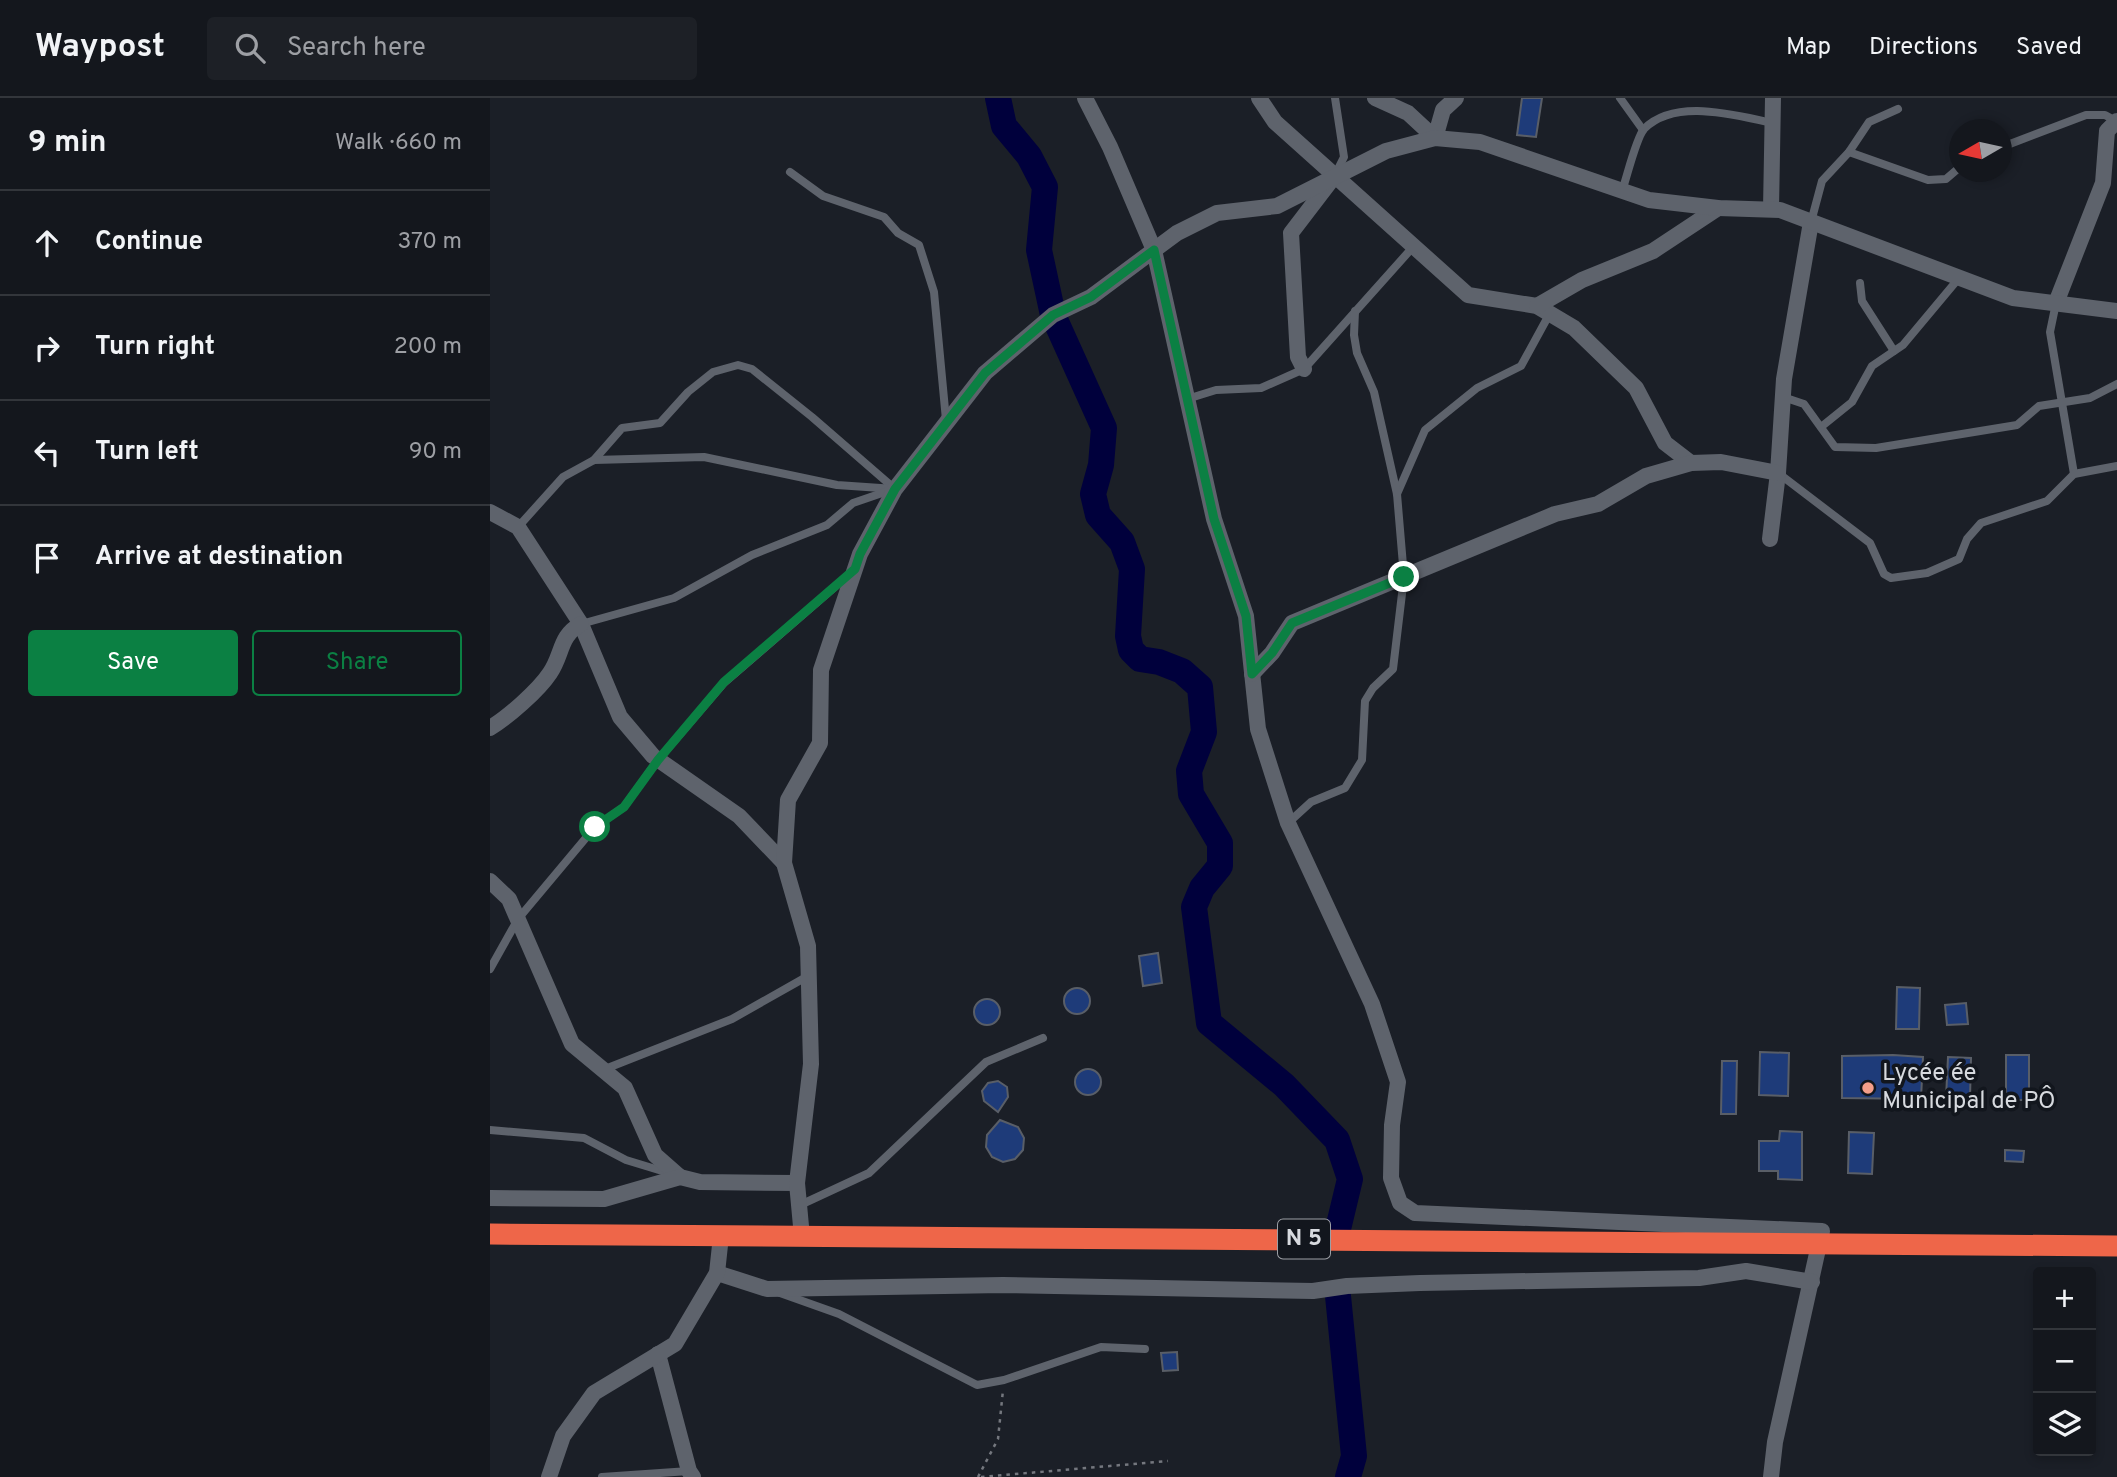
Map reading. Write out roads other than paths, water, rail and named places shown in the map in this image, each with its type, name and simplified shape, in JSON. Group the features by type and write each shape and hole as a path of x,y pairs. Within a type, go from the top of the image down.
{"highway":[{"name":"N 5","path":"490,1234 2117,1246"}],"street":[{"path":"1085,98 1110,147 1154,250 1214,519 1246,616 1258,729 1288,823 1372,1004 1398,1082 1392,1125 1391,1178 1400,1203 1415,1213 1822,1231 1775,1442 1771,1477"},
{"path":"1259,98 1275,122 1468,295 1543,309 1574,328 1636,388 1665,443 1691,463"},
{"path":"1376,98 1401,104 1435,138"},
{"path":"1435,138 1443,110 1456,98"},
{"path":"1770,209 1773,98"},
{"path":"2056,303 2103,183 2107,131 2117,120"},
{"path":"802,1237 797,1183 811,1064 808,946 784,863 788,800 820,743 821,670 860,554 895,489 985,373 1053,315 1091,297 1177,233 1217,212 1277,205 1386,151 1435,138 1480,142 1648,200 1718,208 1780,210 2013,298 2117,311"},
{"path":"1304,369 1298,358 1291,233 1334,177"},
{"path":"1543,309 1582,280 1653,251 1718,208"},
{"path":"1770,539 1783,397 1811,222"},
{"path":"1252,674 1272,653 1292,623 1555,514 1598,504 1646,476 1691,463 1721,462 1778,472"},
{"path":"490,512 518,527 581,624 620,717 658,760 739,816 784,863"},
{"path":"490,728 506,719 550,673 569,631 581,624"},
{"path":"490,881 509,899 572,1044 625,1088 655,1155 680,1177 700,1182 797,1183"},
{"path":"490,1198 604,1199 680,1177"},
{"path":"549,1477 563,1436 594,1393 674,1344 717,1273 721,1236"},
{"path":"717,1273 767,1289 1003,1285 1313,1291 1347,1286 1420,1283 1699,1278 1746,1271 1812,1282"},
{"path":"658,1354 691,1474"}],"lane":[{"path":"1334,177 1344,157 1335,98"},
{"path":"1620,98 1643,130"},
{"path":"1622,191 1643,130 1663,113 1689,106 1773,123"},
{"path":"1811,222 1822,181 1849,152 1869,122 1898,109"},
{"path":"2012,143 2086,115 2105,115 2117,120"},
{"path":"1849,152 1928,180 1946,179 1949,176"},
{"path":"790,172 823,196 884,217 898,233 919,245 934,292 946,423"},
{"path":"1187,399 1216,390 1261,388 1304,369 1413,247"},
{"path":"1821,427 1853,401 1872,366 1903,345 1959,278"},
{"path":"1860,283 1861,301 1894,351"},
{"path":"2056,303 2050,332 2074,474"},
{"path":"1397,494 1425,430 1477,388 1521,366 1543,309"},
{"path":"1288,823 1311,802 1345,788 1362,760 1364,701 1393,669 1404,577 1397,494 1374,393 1357,353 1354,335 1356,311"},
{"path":"518,527 563,477 594,460 622,428 660,423 688,392 713,373 737,365 752,369 895,489"},
{"path":"1783,397 1804,404 1835,447 1876,448 2017,425 2039,405 2090,398 2117,384"},
{"path":"594,460 704,457 837,485 895,489"},
{"path":"1778,472 1870,543 1884,574 1891,578 1927,573 1958,559 1967,539 1981,523 2047,501 2074,474 2117,466"},
{"path":"581,624 674,598 752,555 827,525 853,503 895,489"},
{"path":"490,969 518,919 595,827 624,807 658,760 724,682 855,569"},
{"path":"603,1070 733,1019 808,976"},
{"path":"799,1206 869,1173 986,1062 1043,1038"},
{"path":"490,1130 584,1138 625,1160 680,1177"},
{"path":"767,1289 839,1314 977,1385 1004,1380 1101,1347 1145,1349"},
{"path":"602,1477 691,1474"}],"waterway":[{"path":"998,98 1004,126 1029,156 1045,187 1039,250 1053,315 1104,428 1101,465 1093,494 1098,515 1122,542 1132,569 1128,636 1131,650 1140,659 1159,662 1182,671 1200,687 1204,732 1189,771 1191,794 1220,843 1220,866 1202,888 1194,907 1209,1023 1284,1085 1337,1140 1350,1179 1338,1229"},
{"path":"1338,1296 1354,1456 1348,1477"}],"place":[{"name":"Lycée ée Municipal de PÔ","path":"1868,1088"}]}
